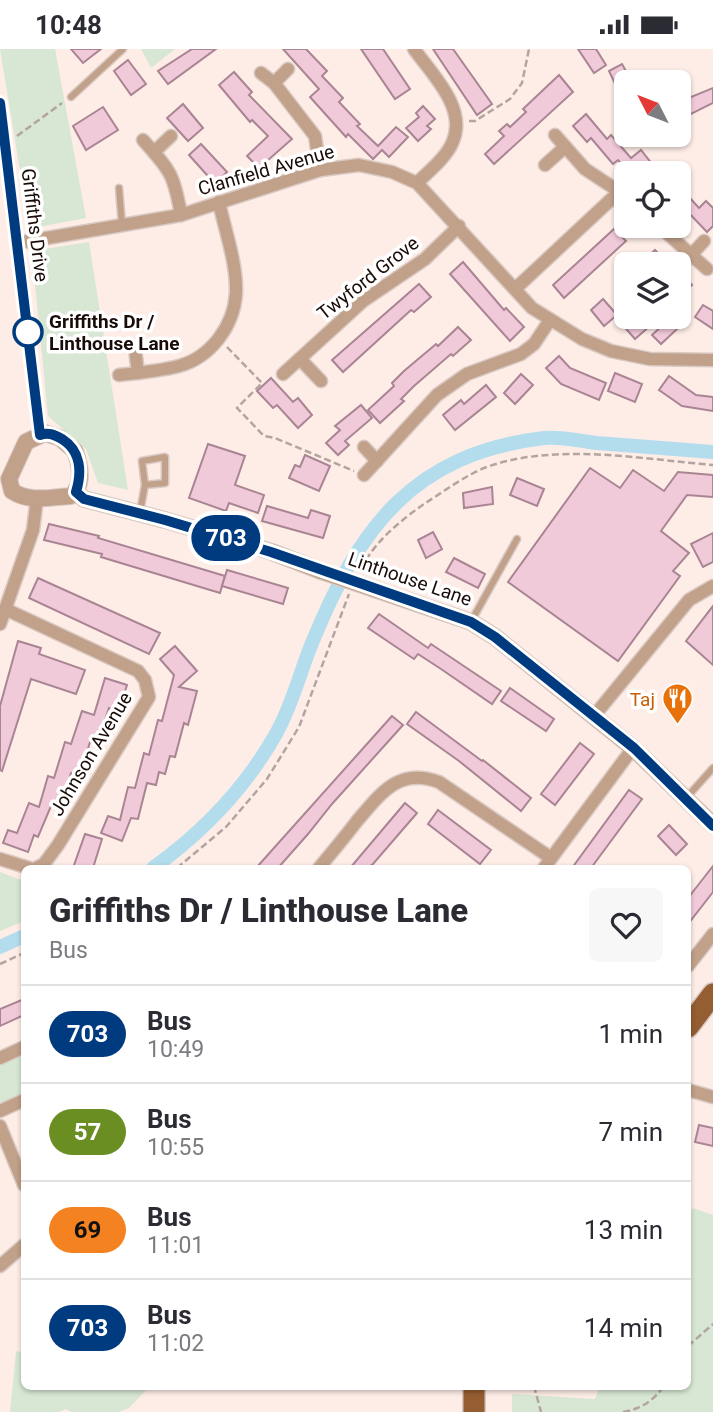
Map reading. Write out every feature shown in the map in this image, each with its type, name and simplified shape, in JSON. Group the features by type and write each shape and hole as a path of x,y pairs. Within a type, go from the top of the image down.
{"main road":[{"path":"691,1023 713,994"},
{"path":"474,1390 474,1412"}],"street":[{"path":"414,49 455,110 457,121 453,142 439,162 417,183"},
{"path":"274,83 288,69"},
{"path":"261,73 274,83 315,136 320,170"},
{"name":"Griffiths Drive","path":"0,103 5,144 5,181 18,243 40,435"},
{"path":"555,135 585,169 614,188"},
{"path":"153,152 171,136"},
{"path":"143,140 168,167 177,187 181,215"},
{"path":"545,165 565,147"},
{"name":"Clanfield Avenue","path":"18,243 181,215 320,170 359,165 392,172 417,183 533,308 582,339 611,351 650,359 713,360"},
{"path":"119,375 181,365 203,353 219,339 226,327 236,293 232,259 219,202"},
{"path":"515,289 614,202"},
{"name":"Twyford Grove","path":"282,374 363,301 425,259 459,226"},
{"path":"672,238 688,252"},
{"path":"704,240 691,255 707,269"},
{"path":"364,475 446,388 467,374 521,354 534,344 550,320"},
{"path":"135,349 138,373"},
{"path":"300,359 321,380"},
{"path":"52,434 69,443 75,451 79,476 76,492 71,496 37,498 6,496 9,479 23,447 26,442 40,435 52,434"},
{"path":"364,447 377,461"},
{"name":"Linthouse Lane","path":"76,492 84,499 271,552 471,622 495,637 634,748 713,825"},
{"path":"0,624 33,530 37,498"},
{"path":"594,716 689,600 713,586"},
{"name":"Johnson Avenue","path":"5,609 138,671 145,680 149,697 58,845 42,865"},
{"path":"321,865 384,789 399,781 426,777 439,782 547,863 634,748"},
{"path":"0,859 21,866"},
{"path":"691,962 713,934"},
{"path":"0,1058 21,1048"},
{"path":"691,1091 713,1097"},
{"path":"0,1111 21,1101"},
{"path":"0,1126 21,1178"},
{"path":"0,1266 21,1248"}],"lane":[{"path":"71,97 123,49"},
{"path":"119,188 122,225"},
{"path":"140,514 145,485 142,461 165,457 165,483 145,485"},
{"path":"471,622 517,538"},
{"path":"685,799 713,768"}],"path":[{"path":"457,121 475,121 510,99 522,83 529,49"},
{"path":"5,144 71,97"},
{"path":"219,339 261,383 237,408 264,436 275,438 364,475"},
{"path":"0,964 21,954"},
{"path":"691,1343 713,1324"},
{"path":"535,1390 541,1412"},
{"path":"623,1412 645,1405 661,1390"}],"green space":[{"path":"0,49 55,49 86,218 39,227 29,225"},
{"path":"141,49 175,49 151,68"},
{"path":"89,242 128,490 98,483 86,449 48,416 34,274 45,249"},
{"path":"0,872 21,880 21,922 0,931"},
{"path":"21,1053 21,1094 0,1104 0,1063"},
{"path":"693,1208 713,1215 713,1412 512,1412 512,1394 595,1399 598,1390 691,1390"},
{"path":"16,1351 21,1352 21,1390 146,1390 129,1408 119,1412 71,1412 66,1409 59,1412 10,1412"}],"building":[{"path":"71,49 101,49 83,63"},
{"path":"192,49 216,49 168,84 158,71"},
{"path":"283,49 306,49 327,71 322,76 343,98 339,102 360,124 357,126 378,146 396,127 408,137 389,157 382,150 373,159 348,134 346,137 310,97 319,89"},
{"path":"361,49 383,49 410,89 395,99"},
{"path":"433,49 453,49 492,104 477,115"},
{"path":"578,49 596,49 606,65 594,73"},
{"path":"128,60 146,84 131,95 114,71"},
{"path":"622,64 625,70 614,70 614,82 609,71"},
{"path":"234,72 252,92 249,95 292,139 259,168 247,156 268,136 252,120 250,122 219,85"},
{"path":"559,75 573,92 494,164 485,154 504,136 499,131 507,124 510,127 526,112 523,109"},
{"path":"713,88 713,103 691,114 691,97"},
{"path":"183,104 203,128 188,141 167,118"},
{"path":"423,106 435,119 427,126 431,129 418,141 406,128 419,117 416,113"},
{"path":"103,107 118,130 86,150 73,126"},
{"path":"586,114 607,139 611,135 614,138 614,147 621,147 631,158 641,150 650,161 618,160 613,164 591,138 587,142 573,126"},
{"path":"201,144 227,172 215,184 189,155"},
{"path":"691,199 699,208 706,201 713,208 713,226 707,232 691,215"},
{"path":"614,229 614,238 623,238 626,241 564,298 553,285"},
{"path":"463,262 504,310 506,308 524,327 510,341 450,274"},
{"path":"419,284 431,297 414,312 411,310 343,372 332,360"},
{"path":"603,299 614,312 614,318 604,326 591,310"},
{"path":"703,305 713,311 713,329 695,317"},
{"path":"458,327 471,340 414,386 401,399 404,401 380,423 368,410 394,386 392,383 404,371"},
{"path":"626,329 646,329 635,339"},
{"path":"658,329 677,329 661,344 652,335"},
{"path":"559,356 570,368 606,383 599,400 561,384 546,368"},
{"path":"615,373 642,384 635,402 608,391"},
{"path":"521,374 533,385 515,404 504,393"},
{"path":"669,376 696,395 713,397 713,411 682,406 659,390"},
{"path":"271,378 293,402 298,398 312,415 298,428 277,405 273,408 257,391"},
{"path":"486,385 496,397 455,430 443,415 461,400 464,404"},
{"path":"361,405 372,418 345,441 349,445 338,455 326,443 340,430 335,426"},
{"path":"208,444 245,456 235,485 264,495 258,513 229,503 226,511 189,498"},
{"path":"305,455 330,466 319,491 289,478 295,465 300,467"},
{"path":"590,468 620,488 633,470 664,491 678,472 713,475 713,497 687,495 661,531 689,553 673,571 680,576 618,661 508,582"},
{"path":"517,478 544,489 537,506 510,495"},
{"path":"492,487 493,504 464,508 463,493"},
{"path":"267,506 308,518 311,510 330,516 323,538 262,521"},
{"path":"49,524 99,536 98,538 225,576 220,593 101,557 102,554 44,540"},
{"path":"433,532 442,549 426,558 418,540"},
{"path":"713,533 713,562 703,567 691,544"},
{"path":"454,558 485,574 478,588 446,572"},
{"path":"227,570 288,588 283,604 222,586"},
{"path":"38,578 160,633 149,654 29,598"},
{"path":"713,606 713,665 686,641"},
{"path":"379,614 428,648 431,644 501,691 492,704 418,654 414,659 368,628"},
{"path":"18,641 41,648 39,654 85,670 76,694 31,679 2,771 0,706"},
{"path":"175,646 197,671 179,687 197,691 188,725 184,723 175,757 170,756 165,774 159,772 156,785 147,783 138,819 131,818 122,841 101,833 108,816 120,820 128,787 135,788 144,753 149,755 158,720 162,721 174,675 160,659"},
{"path":"105,678 127,685 119,711 109,708 97,744 90,742 80,775 71,773 60,809 51,806 38,837 34,835 28,852 3,843 8,830 17,833 29,803 39,807 48,776 54,778 65,742 71,744 82,711 94,715"},
{"path":"510,688 554,719 546,731 501,701"},
{"path":"416,712 531,798 521,811 459,761 407,724"},
{"path":"392,716 403,725 281,865 259,865"},
{"path":"580,743 594,754 555,805 541,794"},
{"path":"629,790 642,799 593,865 574,865"},
{"path":"405,803 417,813 373,864 353,865"},
{"path":"438,810 491,850 480,864 428,824"},
{"path":"669,825 687,844 676,855 658,836"},
{"path":"85,834 102,839 94,865 74,865"},
{"path":"713,866 713,892 691,920 691,894"},
{"path":"21,1000 21,1016 0,1026 0,1009"},
{"path":"699,1125 713,1128 713,1146 695,1142"}],"waterway":[{"path":"157,865 206,823 252,771 283,721 312,643 350,565 371,532 396,503 425,480 459,461 498,447 544,438 713,452"},
{"path":"0,947 21,937"}],"bus line":[{"name":"703","path":"0,103 40,435 52,434 69,443 75,451 79,462 76,492 84,499 271,552 471,622 495,637 634,748 713,826"}],"place":[{"name":"Griffiths Dr / Linthouse Lane","path":"28,332"},
{"name":"Taj","path":"678,726"}]}
